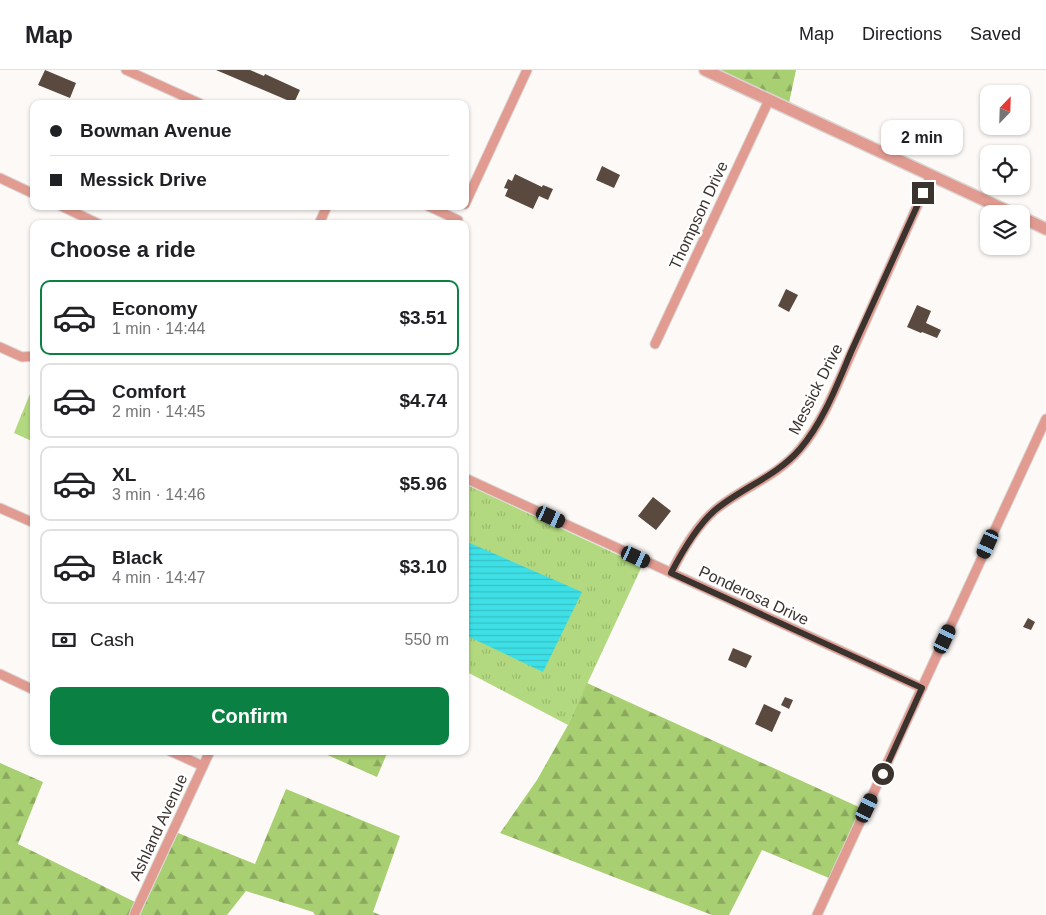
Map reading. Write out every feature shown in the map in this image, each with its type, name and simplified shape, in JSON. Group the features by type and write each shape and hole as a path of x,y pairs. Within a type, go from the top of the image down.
{"street":[{"path":"126,70 192,100"},
{"path":"469,194 527,70"},
{"path":"705,70 995,205"},
{"name":"Thompson Drive","path":"655,344 769,100"},
{"name":"Messick Drive","path":"671,573 695,535 715,510 781,468 800,450 806,441 822,415 841,376 931,175"},
{"path":"0,178 30,192"},
{"path":"69,210 91,220"},
{"path":"435,210 453,220"},
{"path":"1030,221 1046,229"},
{"path":"0,347 22,357 30,356"},
{"path":"817,915 1046,419"},
{"name":"Ponderosa Drive","path":"469,480 922,688"},
{"path":"0,508 30,521"},
{"path":"0,674 30,688"},
{"path":"179,755 203,766"},
{"name":"Ashland Avenue","path":"134,915 208,755"}],"green space":[{"path":"719,70 796,70 789,103"},
{"path":"30,394 30,440 14,433"},
{"path":"469,486 642,566 568,725 469,673"},
{"path":"587,683 861,808 829,878 762,850 729,915 712,915 500,833 537,780 568,725"},
{"path":"328,755 386,755 377,777"},
{"path":"0,763 43,782 18,844 135,902 129,915 0,915"},
{"path":"286,789 400,836 373,912 380,915 315,915 313,912 246,891 227,915 140,915 178,833 255,864"}],"water":[{"path":"469,543 582,592 543,672 469,637"}],"building":[{"path":"45,70 76,83 70,98 38,85"},
{"path":"216,70 250,70 264,76 265,74 300,90 295,100 287,100"},
{"path":"602,166 620,175 614,188 596,180"},
{"path":"515,174 542,187 543,185 553,189 548,200 539,196 533,209 505,196 508,189 504,188 508,179 512,181"},
{"path":"786,289 798,295 789,312 778,306"},
{"path":"917,305 931,311 926,323 941,330 937,338 907,327"},
{"path":"653,497 671,511 656,530 638,516"},
{"path":"1028,618 1035,622 1031,630 1023,627"},
{"path":"733,648 752,656 746,668 728,660"},
{"path":"785,697 793,700 789,709 781,705"},
{"path":"764,704 781,712 772,732 755,724"}],"route":[{"path":"883,774 922,688 671,573 679,558 715,510 786,464 806,441 822,415 841,376 923,193"}]}
